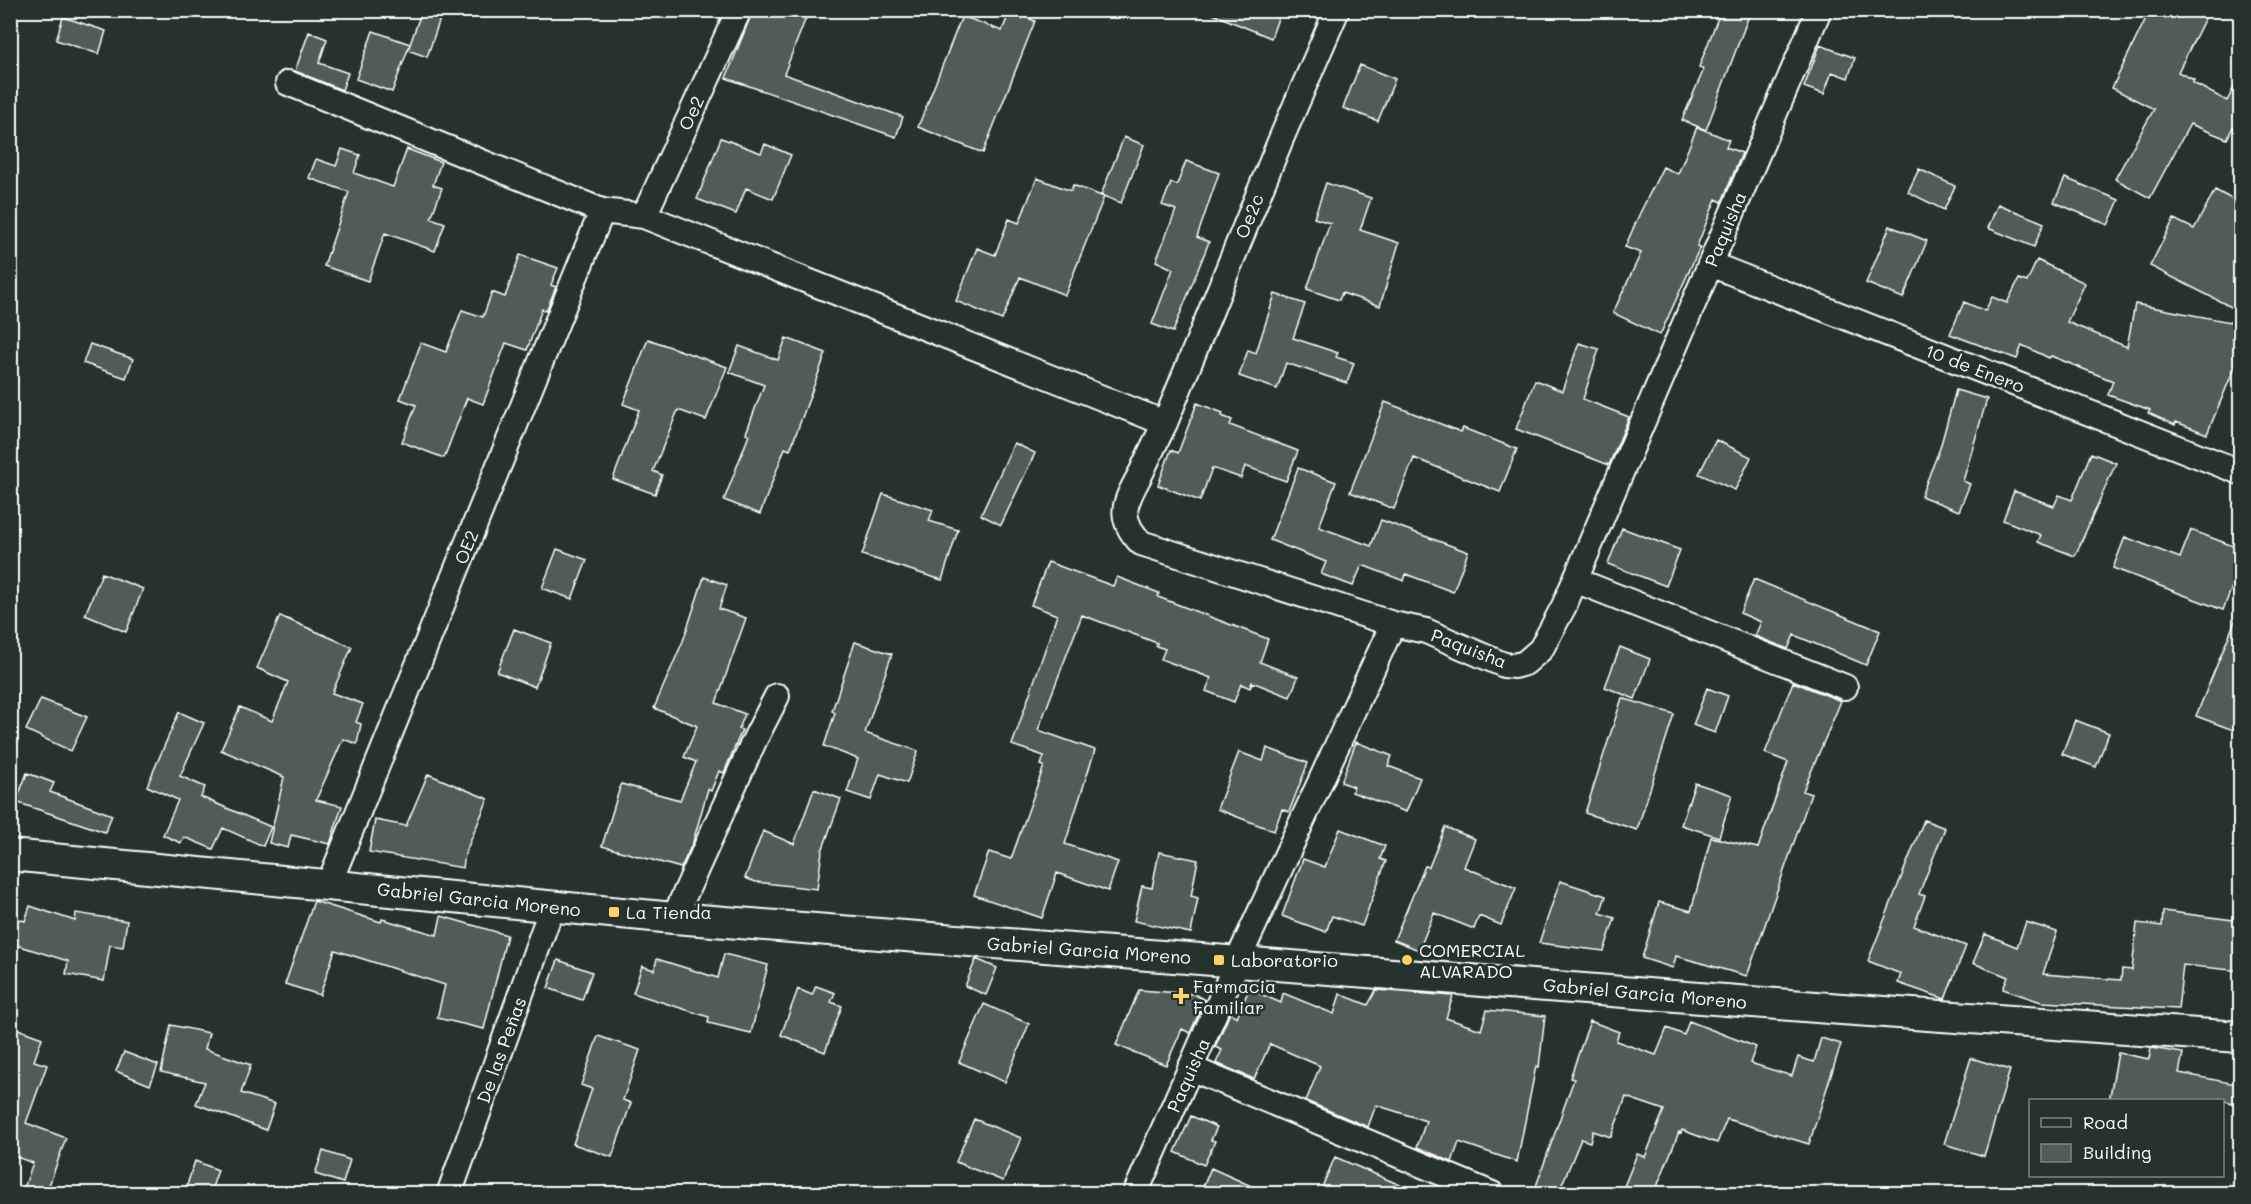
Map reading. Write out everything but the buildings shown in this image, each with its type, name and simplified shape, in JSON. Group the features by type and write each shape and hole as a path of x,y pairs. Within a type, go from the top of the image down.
{"street":[{"name":"Oe2","path":"644,216 739,10"},
{"name":"Oe2c","path":"1337,10 1281,139 1165,423 1128,495 1125,508 1131,534 1141,543 1393,624"},
{"name":"Paquisha","path":"1135,1194 1238,960 1393,624 1426,631 1504,665 1525,663 1541,649 1575,580 1819,10"},
{"path":"288,83 602,211 644,216 1165,423"},
{"name":"OE2","path":"329,884 602,211"},
{"name":"10 de Enero","path":"1710,264 2241,472"},
{"path":"1575,580 1845,687"},
{"path":"674,918 755,739 777,696"},
{"name":"Gabriel Garcia Moreno","path":"10,855 674,918 1238,960 1830,1008 2241,1037"},
{"name":"De las Peñas","path":"449,1194 552,907"},
{"path":"1191,1068 1492,1194"}],"place":[{"name":"La Tienda","path":"614,912"},
{"name":"Laboratorio","path":"1219,960"},
{"name":"COMERCIAL ALVARADO","path":"1407,960"},
{"name":"Farmacia Familiar","path":"1181,996"}]}
